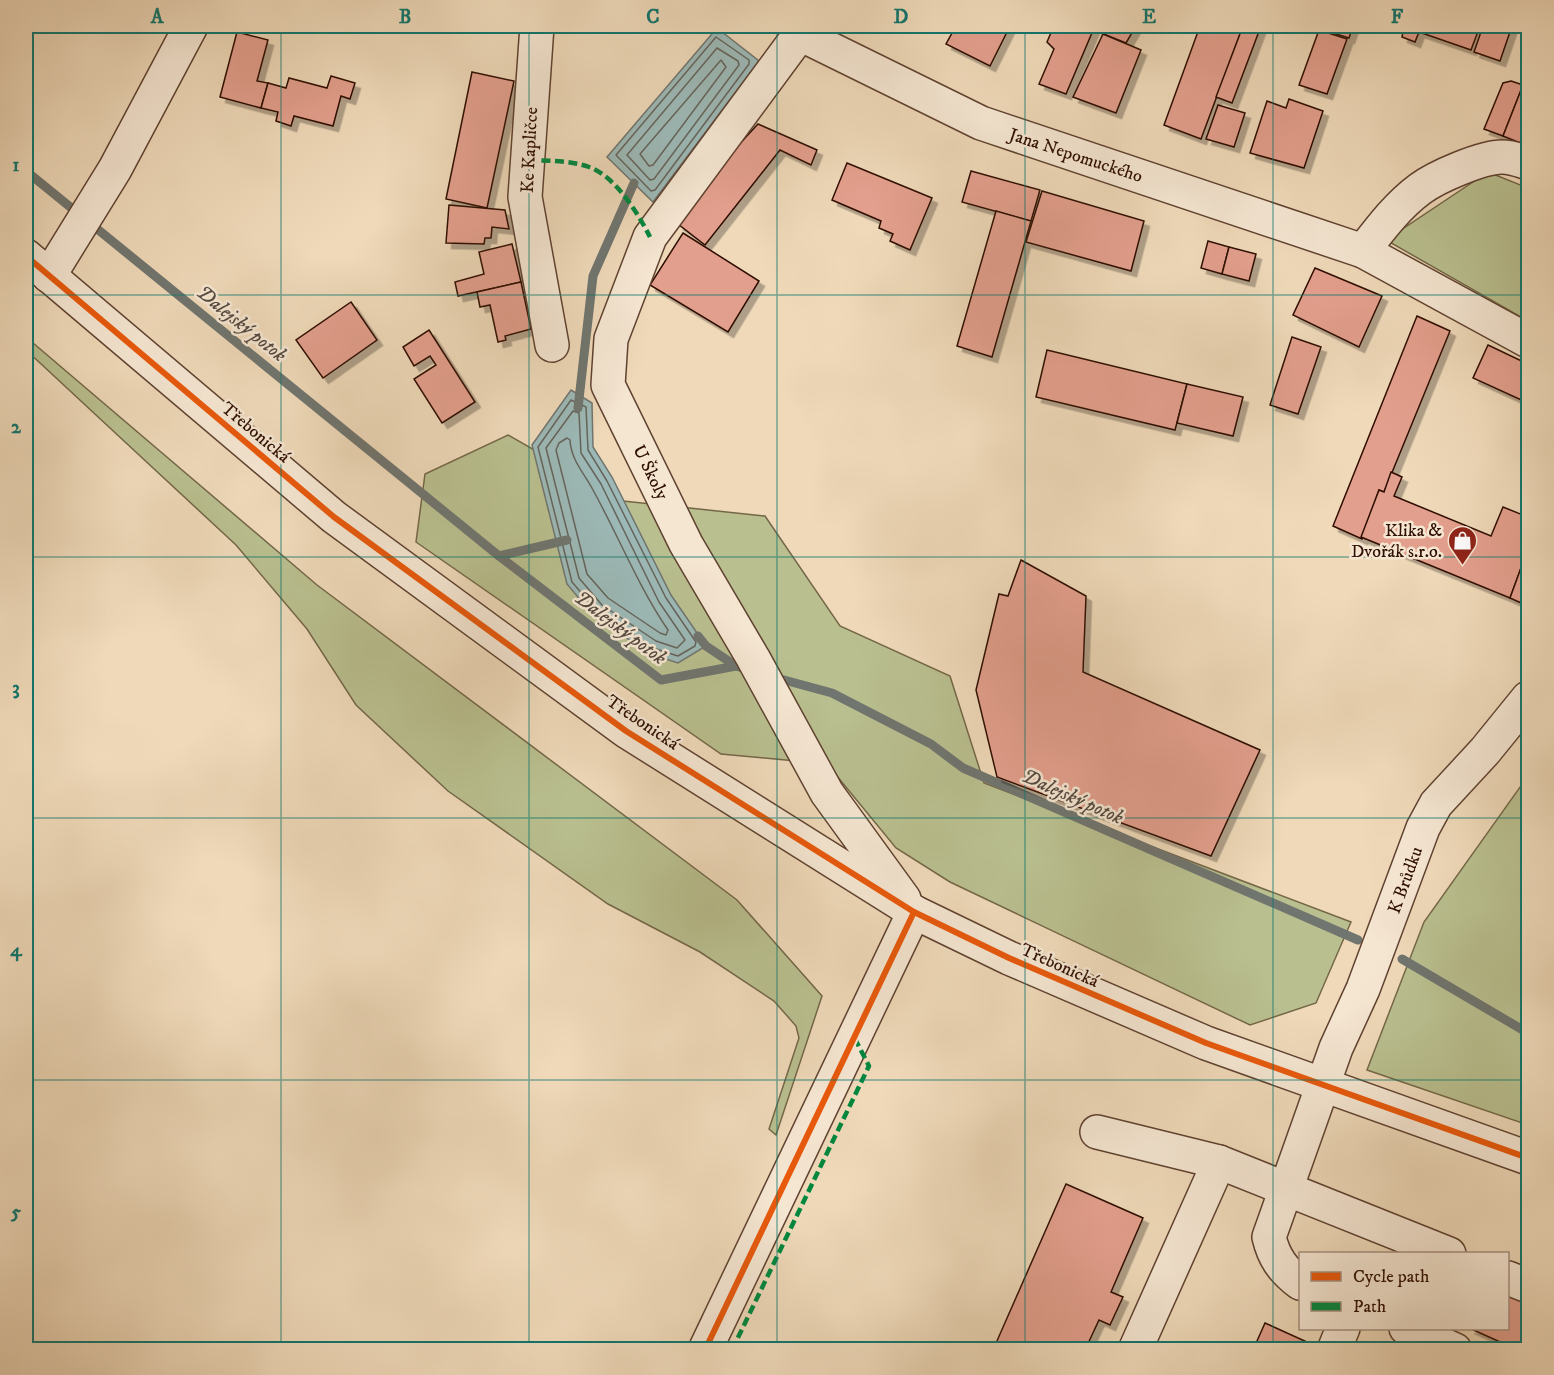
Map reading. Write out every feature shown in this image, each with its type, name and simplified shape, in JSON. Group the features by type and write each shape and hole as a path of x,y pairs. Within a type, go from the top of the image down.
{"street":[{"path":"37,266 73,238 94,204 191,26"},
{"name":"Ke Kapličce","path":"537,26 525,196 552,345"},
{"name":"Jana Nepomuckého","path":"802,30 981,123 1363,251 1528,341"},
{"name":"U Školy","path":"802,30 650,237 611,339 609,385 686,544 753,658 827,793 914,912"},
{"path":"1363,251 1386,221 1420,188 1467,167 1499,157 1515,158 1528,163"},
{"name":"Třebonická","path":"37,266 334,517 626,731 914,912 1109,1003 1206,1044 1322,1087 1528,1158"},
{"name":"K Brůdku","path":"1299,1282 1286,1273 1277,1260 1269,1237 1305,1141 1322,1087 1398,901 1423,828 1436,804 1485,751 1528,698"},
{"path":"1485,751 1528,725"},
{"path":"705,1350 914,912"},
{"path":"1097,1132 1219,1162 1444,1252"},
{"path":"1135,1350 1219,1162"},
{"path":"1509,1278 1528,1287"},
{"path":"1334,1350 1343,1330"},
{"path":"1408,1330 1455,1350"}],"green space":[{"path":"1488,172 1528,188 1528,321 1386,240"},
{"path":"26,337 317,585 737,900 822,996 776,1135 769,1129 799,1038 796,1026 774,1001 700,952 608,904 448,791 356,705 307,629 236,545 26,350"},
{"path":"508,435 623,501 765,516 840,626 950,676 984,783 1351,922 1316,1003 1250,1025 950,882 896,848 827,764 721,754 416,542 425,474"},
{"path":"1528,776 1528,1125 1367,1070 1424,922"}],"water":[{"path":"717,28 759,61 653,202 607,157"},
{"path":"571,390 592,403 593,447 612,477 671,595 706,646 678,663 650,654 593,615 567,584 532,445"}],"building":[{"path":"956,26 1010,26 990,66 946,44"},
{"path":"1064,26 1081,29 1083,26 1094,28 1066,94 1039,84 1054,49 1047,42 1053,28 1062,29"},
{"path":"1098,26 1136,26 1126,43 1096,31"},
{"path":"1200,26 1243,26 1201,139 1164,125"},
{"path":"1243,26 1261,26 1232,103 1216,97"},
{"path":"1321,26 1353,26 1349,38 1320,29"},
{"path":"1404,26 1480,26 1471,50 1419,32 1415,42 1402,37"},
{"path":"1483,26 1512,26 1500,61 1474,52"},
{"path":"1319,30 1347,39 1327,94 1299,85"},
{"path":"237,32 268,40 257,81 268,83 261,108 220,97"},
{"path":"1103,34 1141,50 1116,113 1073,97"},
{"path":"472,72 514,81 487,208 446,199"},
{"path":"331,76 355,83 350,99 341,96 333,126 294,116 291,126 276,121 278,112 261,108 268,83 286,88 289,78 327,88"},
{"path":"1511,81 1523,85 1503,136 1484,129 1503,83"},
{"path":"1523,85 1528,87 1528,146 1503,136"},
{"path":"1289,99 1323,111 1304,168 1250,153 1267,101 1286,108"},
{"path":"1218,105 1245,113 1234,147 1206,139"},
{"path":"758,124 817,150 811,165 780,150 705,245 678,224 697,190"},
{"path":"847,163 932,198 910,250 890,241 893,234 879,228 881,221 832,200"},
{"path":"971,171 1040,190 1031,221 962,202"},
{"path":"1042,191 1144,221 1131,271 1026,242"},
{"path":"449,205 505,210 509,229 492,227 491,238 485,238 484,244 446,243"},
{"path":"996,211 1031,221 992,357 957,346"},
{"path":"683,233 759,281 728,332 650,285"},
{"path":"1208,241 1229,247 1222,274 1201,268"},
{"path":"512,244 521,282 458,296 455,282 484,274 479,252"},
{"path":"1229,247 1256,254 1249,281 1222,274"},
{"path":"1315,268 1382,296 1359,347 1293,315"},
{"path":"521,282 531,329 505,336 506,340 498,342 490,305 480,307 477,292"},
{"path":"351,302 377,340 323,378 296,340"},
{"path":"1417,316 1450,331 1384,492 1379,490 1362,539 1333,526"},
{"path":"429,330 475,402 442,423 414,379 436,365 430,356 414,366 403,347"},
{"path":"1292,337 1321,347 1298,414 1270,405"},
{"path":"1488,345 1528,364 1528,403 1473,378"},
{"path":"1047,350 1187,384 1175,430 1036,397"},
{"path":"1187,384 1243,397 1233,436 1177,423"},
{"path":"1391,472 1402,477 1394,496 1491,536 1503,507 1528,517 1528,549 1510,598 1361,537 1379,490 1384,492"},
{"path":"1525,557 1528,559 1528,606 1510,598"},
{"path":"1021,560 1086,596 1083,672 1260,750 1211,856 997,777 976,690 999,594 1008,596"},
{"path":"1066,1184 1143,1218 1111,1292 1123,1297 1110,1325 1099,1320 1085,1350 993,1350"},
{"path":"1509,1287 1528,1296 1528,1350 1518,1350 1473,1330 1509,1330"},
{"path":"1265,1323 1309,1343 1306,1350 1253,1350"}],"waterway":[{"name":"Dalejský potok","path":"26,171 499,556 661,680 736,666 749,670"},
{"path":"578,408 593,276 634,183"},
{"path":"499,556 567,540"},
{"path":"698,636 706,646 736,666"},
{"name":"Dalejský potok","path":"773,677 832,693 931,744 963,768 1358,940"},
{"name":"Dalejský potok","path":"1402,959 1528,1033"}],"marked path":[{"path":"528,160 574,163 599,172 625,196 650,237"},
{"path":"732,1350 869,1066 854,1037"}],"cycle path":[{"path":"26,256 334,517 626,731 914,912 1009,958 1206,1043 1528,1158"},
{"path":"705,1350 914,912"}],"place":[{"name":"Klika & Dvořák s.r.o.","path":"1463,566"}]}
